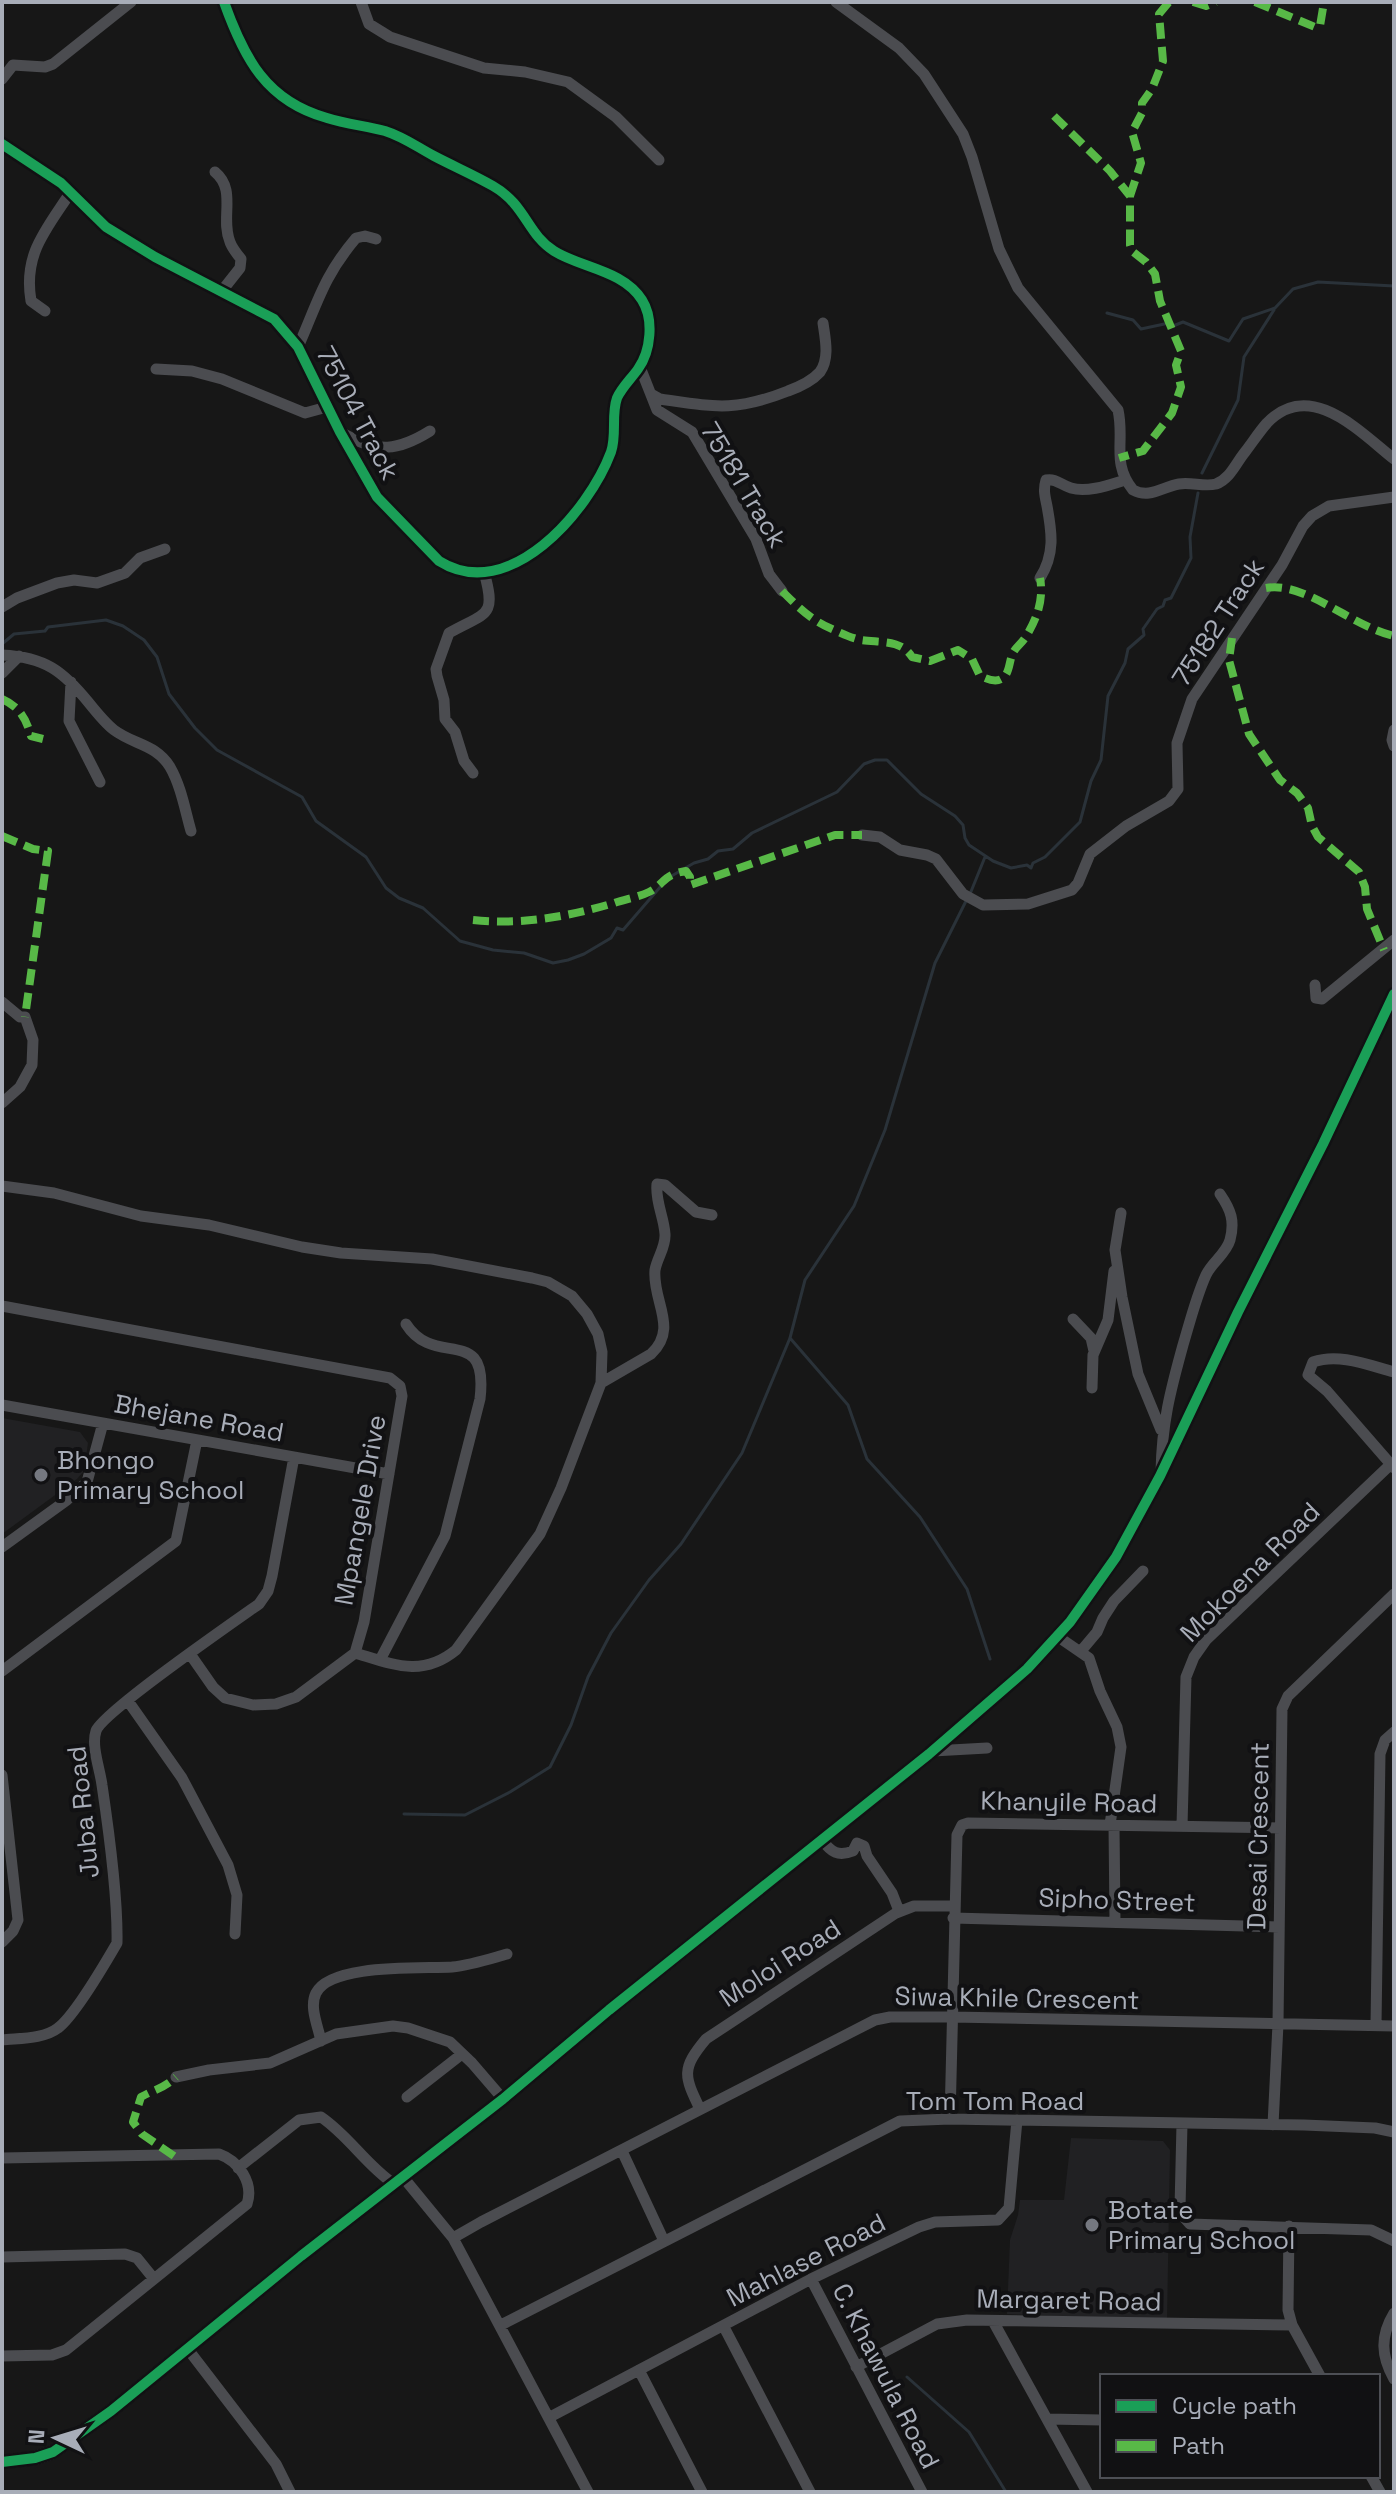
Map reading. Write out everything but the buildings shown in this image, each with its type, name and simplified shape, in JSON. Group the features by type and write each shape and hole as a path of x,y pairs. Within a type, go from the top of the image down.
{"street":[{"path":"2,79 13,65 39,67 53,64 131,2"},
{"path":"224,2 250,61 269,88 278,95 300,109 325,118 405,138 496,187 521,209 542,243 628,286 639,296 647,312 647,349 640,367"},
{"path":"361,2 369,24 390,37 484,68 538,74 568,82 616,117 659,160"},
{"path":"836,2 899,48 924,74 963,134 999,249 1018,288 1118,410 1121,424 1119,458 1125,480 1133,490 1147,494 1179,484 1217,483 1228,477 1268,422 1282,412 1309,406 1321,407 1343,417 1394,459"},
{"name":"75104 Track","path":"2,144 44,169 106,227 274,319 298,347 340,432 377,497 420,543 451,569 484,572 522,560 562,529 587,495 612,449 615,406 623,387 640,367"},
{"path":"215,172 225,182 229,239 241,259 240,268 221,292"},
{"path":"45,311 31,301 31,262 39,240 70,193"},
{"path":"298,347 318,295 334,265 356,238 365,236 376,239"},
{"path":"651,394 660,399 722,408 757,403 803,385 820,372 825,359 823,323"},
{"name":"75181 Track","path":"640,367 657,410 692,432 756,539 769,574 782,591"},
{"path":"156,369 192,371 222,379 305,413 327,407"},
{"path":"340,432 363,445 385,447 412,442 430,431"},
{"path":"1040,578 1051,559 1053,544 1043,491 1046,480 1053,479 1079,489 1125,480"},
{"name":"75182 Track","path":"862,835 880,837 900,850 936,859 963,894 983,905 1028,904 1072,890 1078,883 1087,857 1109,837 1164,805 1178,789 1177,743 1192,699 1282,565 1303,526 1312,516 1329,506 1394,497"},
{"path":"2,607 57,583 74,580 97,583 125,573 140,558 165,549"},
{"path":"473,773 464,761 455,732 445,719 436,669 449,633 487,612 492,600 484,572"},
{"path":"2,655 45,663 59,671 112,729 147,745 164,760 175,779 191,831"},
{"path":"2,673 19,656"},
{"path":"71,682 69,721 100,782"},
{"path":"1394,730 1394,746"},
{"path":"1315,985 1316,998 1322,999 1394,940"},
{"path":"2,2462 35,2458 73,2440 503,2099 932,1752 1027,1669 1057,1636 1116,1557 1160,1476 1394,994"},
{"path":"2,1002 20,1017 25,1017 34,1053 27,1078 2,1103"},
{"path":"601,1383 651,1354 658,1348 664,1331 664,1312 655,1271 665,1237 657,1184 665,1185 696,1212 712,1215"},
{"path":"2,1186 54,1193 141,1216 209,1225 302,1247 443,1260 548,1282 572,1296 598,1334 602,1352 601,1383 540,1534 456,1650 443,1662 429,1666 398,1666 355,1653 287,1702 253,1705 225,1698 217,1692 190,1654"},
{"path":"1160,1476 1162,1430 1170,1389 1207,1273 1226,1251 1230,1239 1231,1213 1220,1194"},
{"path":"1092,1388 1094,1352 1108,1320 1121,1213"},
{"path":"1116,1263 1138,1374 1162,1430"},
{"name":"Mpangele Drive","path":"2,1306 390,1378 400,1386 402,1396 389,1474 364,1622 355,1653"},
{"path":"1073,1319 1091,1338 1094,1352"},
{"path":"380,1660 445,1536 480,1399 482,1379 481,1368 475,1358 460,1350 420,1340 406,1324"},
{"path":"1392,1466 1327,1391 1308,1375 1313,1362 1326,1358 1350,1360 1394,1372"},
{"name":"Bhejane Road","path":"2,1405 389,1474"},
{"path":"2,1547 87,1482 103,1423"},
{"path":"2,1671 176,1541 197,1440"},
{"name":"Juba Road","path":"2,2040 34,2036 57,2028 117,1943 96,1730 101,1722 128,1701 259,1604 268,1591 294,1457"},
{"name":"Mokoena Road","path":"1182,1826 1186,1677 1194,1657 1206,1640 1392,1466"},
{"path":"1081,1651 1097,1632 1114,1601 1143,1571"},
{"name":"Desai Crescent","path":"1273,2125 1284,1702 1394,1594"},
{"path":"1057,1636 1089,1658 1120,1737 1112,1825 1115,1922"},
{"path":"128,1701 189,1790 228,1865 237,1895 235,1934"},
{"path":"1376,2025 1380,1754 1385,1740 1394,1732"},
{"path":"932,1752 987,1748"},
{"path":"2,1775 18,1920 13,1931 2,1942"},
{"name":"Khanyile Road","path":"950,2119 953,1912 957,1835 962,1825 1280,1828"},
{"path":"822,1840 830,1851 843,1855 853,1851 857,1843 864,1846 899,1911"},
{"name":"Moloi Road","path":"700,2109 686,2074 692,2056 706,2039 899,1911 924,1905 953,1912"},
{"name":"Sipho Street","path":"953,1912 1115,1922 1279,1927"},
{"path":"321,2041 313,2001 319,1988 327,1981 389,1968 452,1967 507,1954"},
{"name":"Siwa Khile Crescent","path":"453,2238 875,2020 890,2017 952,2017 1394,2026"},
{"path":"176,2077 270,2063 349,2030 393,2026 450,2042 503,2099"},
{"path":"407,2097 462,2054"},
{"path":"238,2168 299,2120 321,2117 381,2175 398,2180 453,2238 588,2492"},
{"name":"Tom Tom Road","path":"501,2325 888,2126 911,2119 1273,2125 1375,2128 1394,2132"},
{"name":"Mahlase Road","path":"550,2417 811,2279 928,2224 998,2220 1009,2208 1017,2120"},
{"path":"1182,2124 1180,2208 1190,2224 1371,2230 1394,2241"},
{"path":"622,2151 664,2241"},
{"path":"2,2158 224,2155 238,2168 250,2190 247,2204 66,2350 52,2355 2,2356"},
{"path":"1289,2226 1287,2293 1292,2325 1319,2374"},
{"path":"2,2257 125,2254 137,2258 154,2279"},
{"name":"C. Khawula Road","path":"811,2279 922,2492"},
{"path":"1394,2313 1387,2326 1383,2351 1385,2363 1394,2379"},
{"name":"Margaret Road","path":"856,2367 937,2324 967,2320 1292,2325"},
{"path":"993,2321 1087,2492"},
{"path":"724,2327 810,2492"},
{"path":"187,2348 276,2464 290,2492"},
{"path":"639,2370 702,2492"},
{"path":"1047,2419 1100,2420"}],"shaded area":[{"name":"Bhongo Primary School","path":"2,1418 80,1432 88,1443 84,1471 77,1479 2,1534"},
{"name":"Botate Primary School","path":"1071,2138 1163,2141 1170,2150 1167,2321 1007,2314 1010,2240 1020,2200 1064,2200"}],"waterway":[{"path":"1107,313 1133,320 1141,329 1183,322 1229,341 1243,319 1275,308 1293,289 1318,282 1394,286"},
{"path":"1202,473 1238,400 1244,357 1274,310"},
{"path":"2,644 14,634 45,631 48,627 106,620 123,626 144,640 157,657 169,694 217,750 302,797 316,821 366,857 386,888 399,898 423,908 460,941 493,950 524,953 553,963 584,954 611,938 617,928 623,930 668,878 718,851 733,849 752,833 837,792 864,764 875,760 887,760 921,794 955,816 963,825 969,845 993,861 1011,868 1027,865 1031,868 1080,822 1091,781 1101,760 1108,696 1125,663 1128,649 1144,635 1143,629 1157,609 1171,598 1191,558 1190,537 1198,493"},
{"path":"970,894 985,857"},
{"path":"404,1814 465,1815 550,1767 571,1725 588,1677 611,1633 649,1580 681,1544 742,1453 790,1338 805,1280 854,1206 885,1130 935,963 966,901"},
{"path":"790,1338 848,1405 867,1459 920,1517 967,1589 990,1659"},
{"path":"907,2377 969,2432 1006,2492"}],"marked path":[{"path":"1130,196 1141,163 1132,132 1142,113 1142,103 1152,89 1163,61 1159,14 1169,2"},
{"path":"1193,2 1206,6 1216,2"},
{"path":"1255,2 1315,27 1320,26 1324,2"},
{"path":"1054,116 1110,171 1130,196 1130,245 1132,251 1155,274 1160,301 1181,351 1176,365 1181,387 1172,413 1143,451 1119,458"},
{"path":"782,591 811,617 846,635 896,645 912,657 930,661 958,650 972,659 980,676 995,681 1006,675 1014,651 1033,624 1040,602 1040,578"},
{"path":"1266,588 1296,591 1394,636"},
{"path":"1232,638 1229,660 1249,734 1280,780 1297,793 1308,808 1318,837 1359,872 1365,887 1367,909 1384,950"},
{"path":"2,699 21,714 31,736 43,739"},
{"path":"473,920 527,921 579,912 645,894 678,873 686,871 690,885 835,835 862,835"},
{"path":"2,836 33,849 48,851 25,1017"},
{"path":"174,2156 142,2134 133,2122 141,2097 176,2077"}],"cycle path":[{"path":"2,144 61,183 106,227 155,257 274,319 298,347 340,432 377,497 439,561 466,571 492,571 518,561 543,545 565,524 585,500 611,452 617,398 638,369 648,344 648,316 642,300 624,282 554,251 538,236 513,202 493,186 392,133 327,118 288,101 273,89 249,59 224,2"},
{"path":"2,2462 35,2458 53,2452 111,2411 929,1754 1027,1669 1070,1622 1116,1557 1160,1476 1394,994"}],"place":[{"name":"Bhongo Primary School","path":"41,1475"},
{"name":"Botate Primary School","path":"1092,2225"}]}
